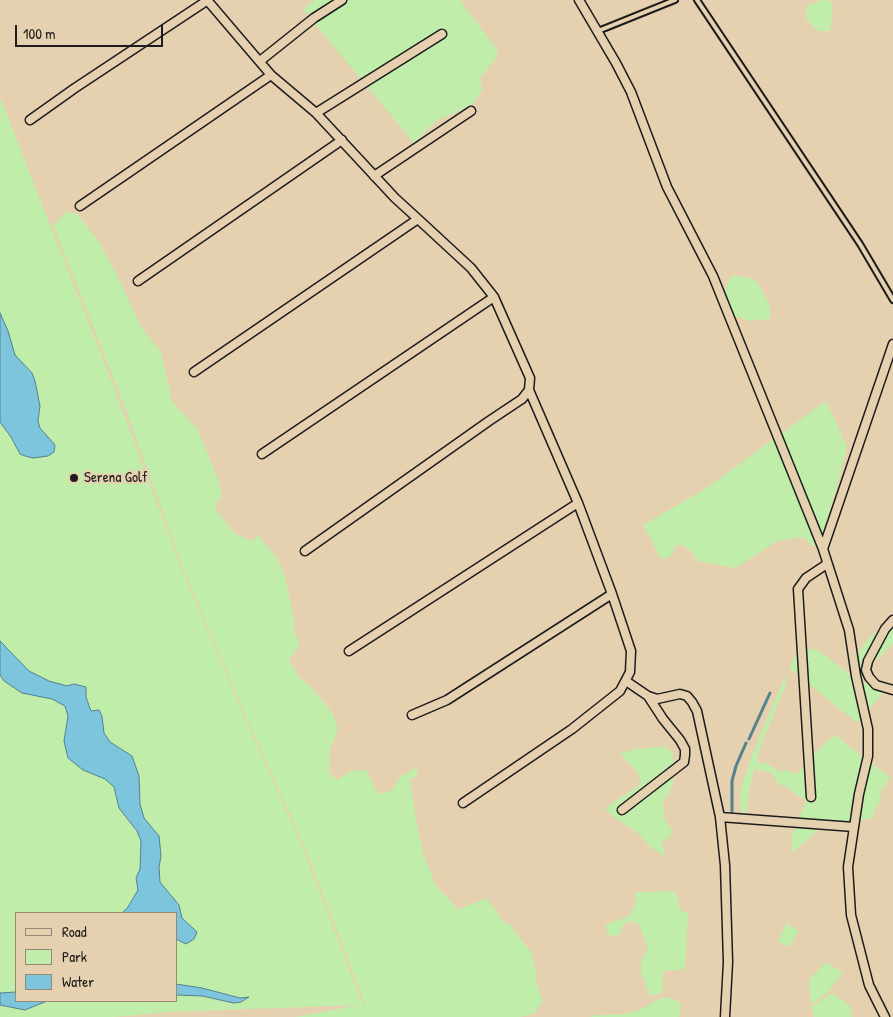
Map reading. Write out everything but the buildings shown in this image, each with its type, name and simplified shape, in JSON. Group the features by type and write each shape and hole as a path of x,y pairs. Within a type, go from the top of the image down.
{"street":[{"path":"30,120 208,0 271,75 316,113 374,176 472,268 494,297 530,378 529,390 578,503 612,594 631,651 630,672 620,691 572,729 463,803"},
{"path":"260,61 314,18 342,0"},
{"path":"579,0 631,92 667,187 712,276 823,549 849,630 856,676 868,729 868,756 859,794 848,867 851,915 869,985 884,1017"},
{"path":"316,113 442,34"},
{"path":"80,206 271,75"},
{"path":"374,176 471,111"},
{"path":"138,281 342,140"},
{"path":"194,372 418,219"},
{"path":"262,454 494,297"},
{"path":"823,549 893,344"},
{"path":"305,551 522,399 529,390"},
{"path":"349,652 578,503"},
{"path":"811,797 798,589 806,578 827,564"},
{"path":"412,715 447,700 612,594"},
{"path":"893,620 885,629 868,661 866,670 876,685 893,690"},
{"path":"622,810 684,762 685,755 685,749 680,740 648,696 626,680"},
{"path":"648,696 657,698 680,694 687,696 697,711 720,817 725,864 728,962 725,1017"},
{"path":"720,817 854,827"}],"lane":[{"path":"598,31 675,0"},
{"path":"697,0 860,244 893,300"}],"green space":[{"path":"315,0 460,0 498,51 495,60 480,78 482,90 475,102 437,120 414,143 303,9"},
{"path":"821,0 831,1 833,8 830,31 818,31 806,19 806,7"},
{"name":"Serena Golf","path":"0,97 113,385 183,572 246,721 302,846 363,1005 365,1004 305,848 243,710 184,570 124,405 53,225 67,212 78,214 101,245 141,327 161,352 172,401 198,430 218,479 222,496 216,503 216,510 234,533 252,541 258,535 276,557 284,573 294,619 294,632 300,644 289,660 300,679 311,687 332,712 338,728 329,753 329,772 337,780 351,771 366,770 378,794 392,790 401,776 416,768 418,776 410,779 416,820 423,853 435,884 458,910 486,898 502,921 510,925 531,952 537,975 536,982 543,1001 535,1013 520,1017 295,1017 359,1005 170,1012 113,1017 0,1017"},
{"path":"735,275 750,278 758,283 769,304 771,316 769,319 749,321 729,314 724,293 729,279"},
{"path":"826,401 847,447 822,541 813,547 806,539 801,537 778,541 735,568 697,561 691,551 682,545 676,545 673,554 666,559 660,557 643,525 705,489"},
{"path":"893,621 893,644 866,669 853,670 848,666 869,638"},
{"path":"809,649 818,650 853,677 885,691 857,723 789,668 796,655"},
{"path":"786,674 786,684 762,743 757,760 758,763 768,764 781,772 788,770 793,774 797,774 821,747 835,735 890,777 880,792 881,799 873,814 873,818 823,826 792,853 792,836 806,801 785,786 779,784 770,772 754,769 745,827 740,792 750,760"},
{"path":"665,746 668,751 671,750 673,753 676,770 670,791 663,802 664,817 672,831 670,837 662,841 665,856 650,847 637,832 613,817 605,808 641,784 637,772 620,753"},
{"path":"674,891 680,911 688,912 685,969 663,971 663,992 650,996 641,973 641,961 648,948 639,924 630,921 623,925 620,934 614,937 607,933 606,924 628,917 636,904 635,892"},
{"path":"787,923 799,931 789,947 778,941"},
{"path":"826,962 843,973 828,992 811,1004 809,980"},
{"path":"832,993 850,1006 853,1017 814,1017 811,1007"},
{"path":"663,998 670,998 681,1003 679,1017 590,1017 595,1015 625,1014 642,1009"}],"water":[{"path":"0,313 15,355 32,373 35,381 40,406 38,421 40,428 55,445 54,452 48,456 33,458 20,454 0,422"},
{"path":"0,641 29,671 49,681 67,686 74,684 86,687 86,697 91,711 99,710 102,716 104,733 110,742 132,756 139,776 140,804 144,818 159,836 161,856 159,867 160,882 179,905 182,918 197,932 194,939 186,944 178,940 178,912 123,912 138,890 136,878 140,869 141,841 137,831 119,808 114,787 105,779 83,770 68,758 64,741 68,716 65,706 52,699 22,693 4,681 0,675"},
{"path":"178,984 202,988 240,998 249,997 241,1002 234,1003 202,996 178,995"},
{"path":"15,992 15,1002 45,1002 25,1010 0,1005 0,993"}],"waterway":[{"path":"749,739 770,693"},
{"path":"732,811 732,781 746,743"}],"place":[{"name":"Serena Golf","path":"74,478"}]}
